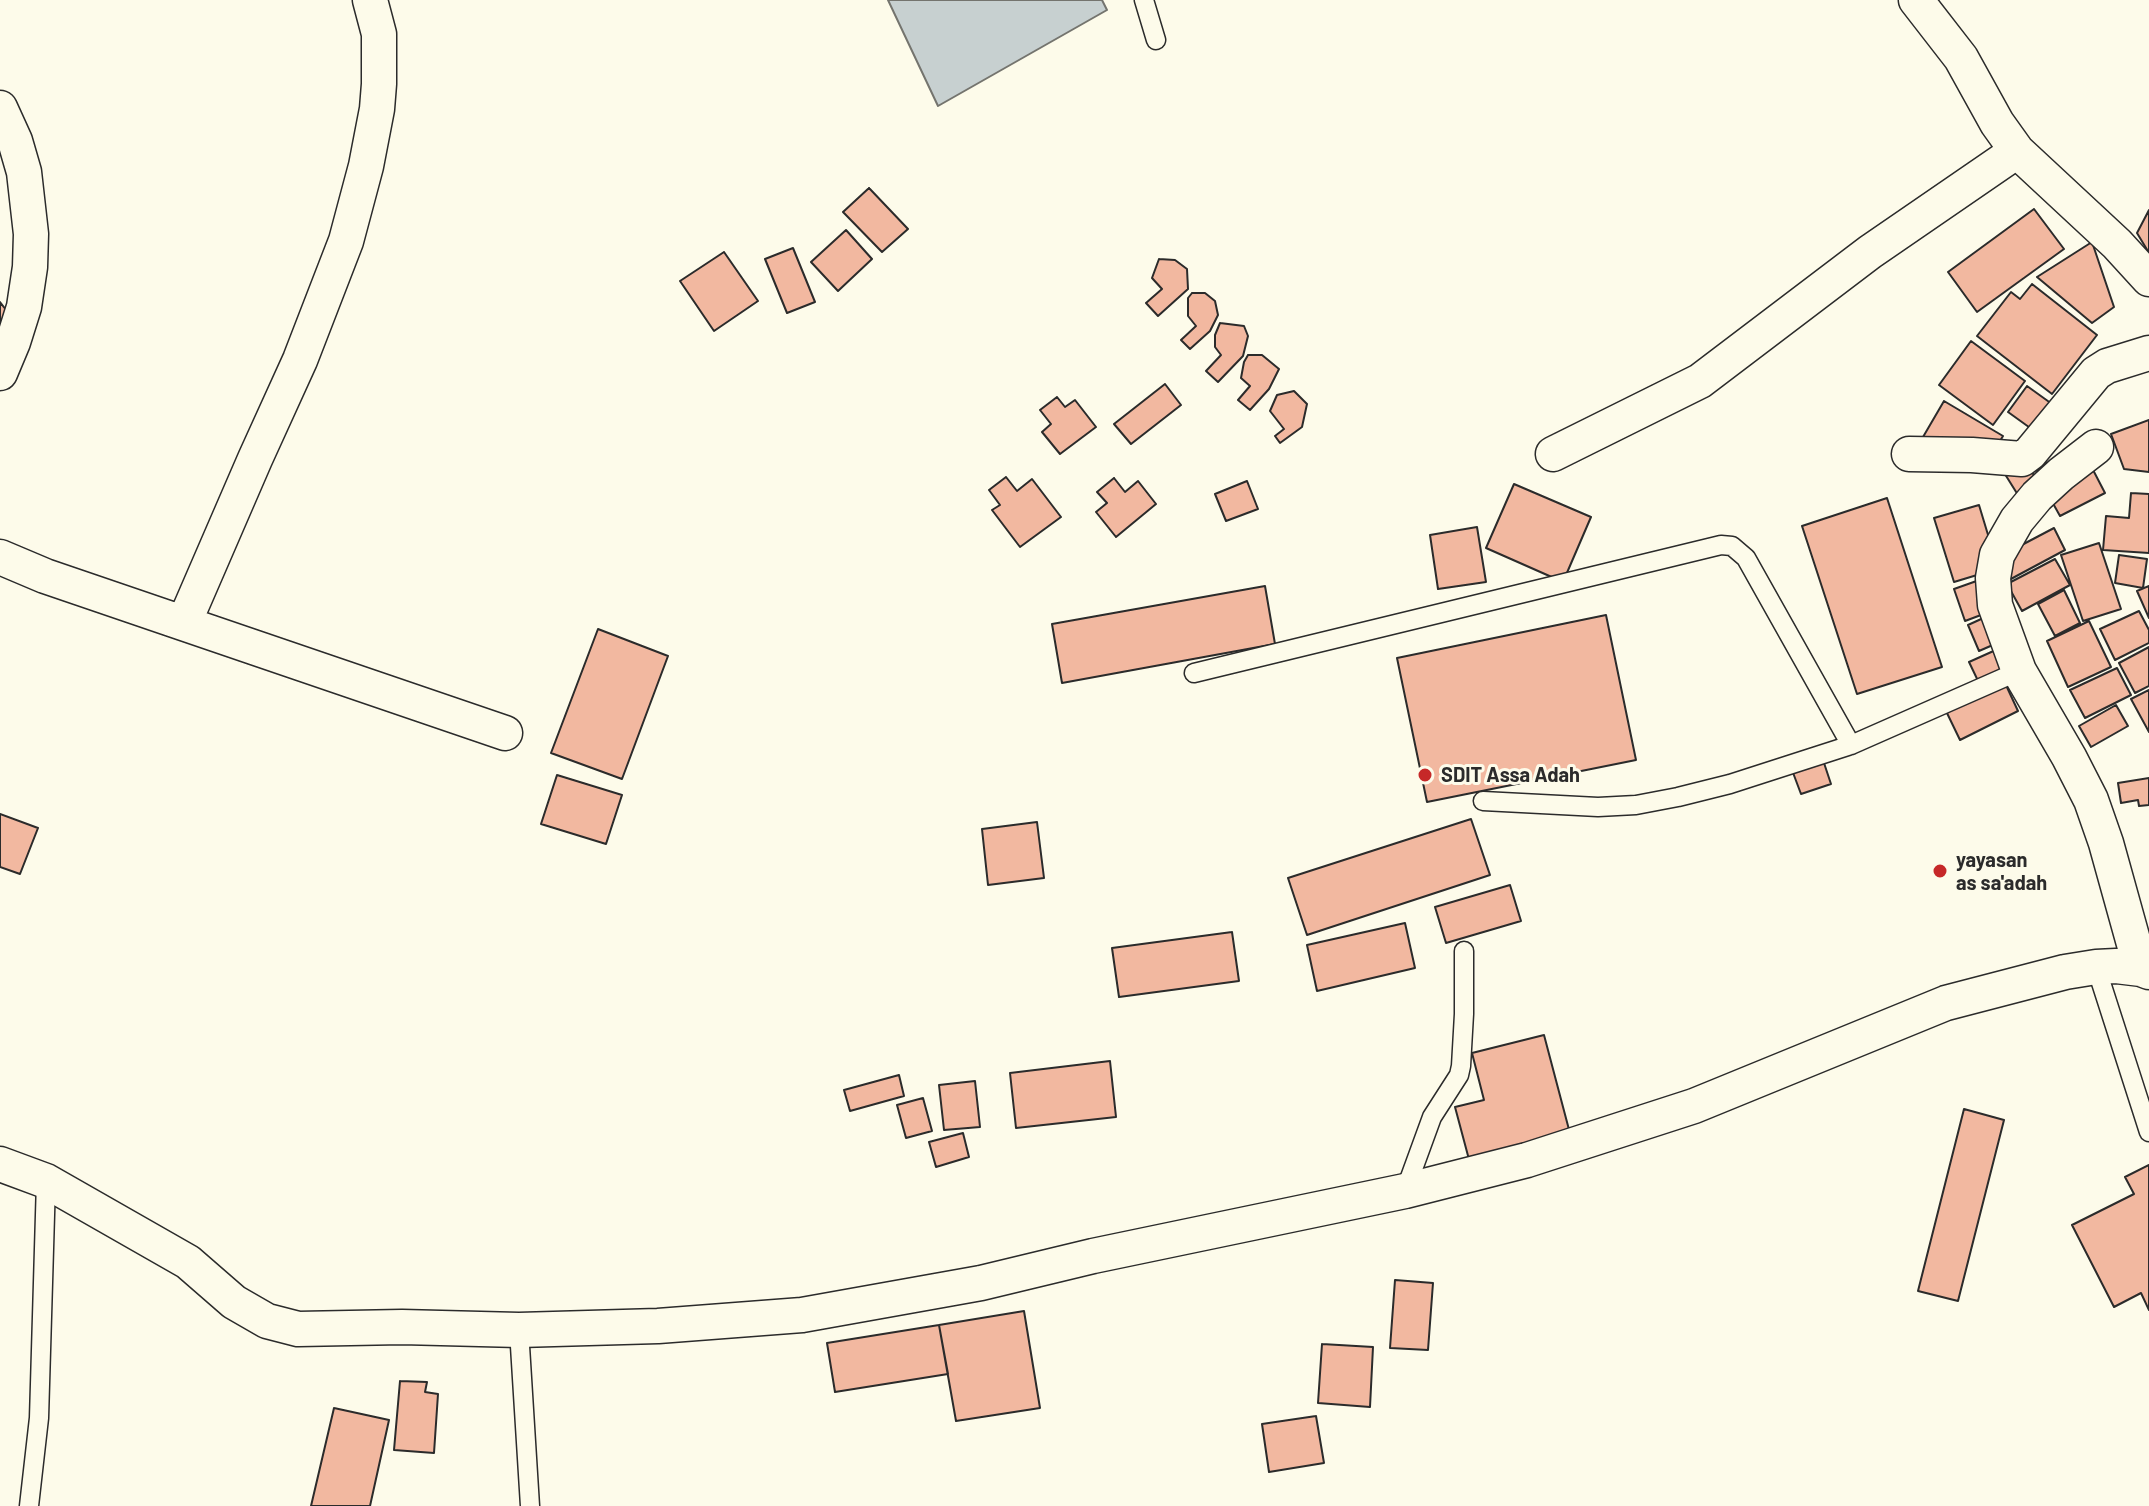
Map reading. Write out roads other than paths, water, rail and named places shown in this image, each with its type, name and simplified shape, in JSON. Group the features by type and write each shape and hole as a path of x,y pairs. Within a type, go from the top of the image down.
{"street":[{"path":"184,623 300,360 346,241 377,109 379,34 370,0"},
{"path":"1916,0 1961,58 1997,123 2017,151 2117,244 2149,279"},
{"path":"0,108 15,141 24,172 31,234 24,307 0,373"},
{"path":"1553,454 1700,381 1870,252 2017,151"},
{"path":"1909,454 2022,459 2096,373 2107,366 2149,353"},
{"path":"0,1164 46,1181 188,1262 234,1302 267,1321 298,1329 402,1327 519,1330 658,1326 802,1315 981,1283 1093,1256 1405,1191 1527,1160 1694,1106 1946,1003 2065,972 2116,966 2145,970 2091,800 2019,671 1995,605 1993,578 1997,555 2017,520 2037,496 2096,447"},
{"path":"0,557 45,576 505,733"}],"lane":[{"path":"1144,0 1156,40"},
{"path":"1194,673 1721,545 1732,546 1746,558 1851,745"},
{"path":"1483,801 1598,807 1636,805 1678,797 1730,784 1851,745 2019,671"},
{"path":"1405,1191 1432,1117 1459,1075 1464,1014 1464,951"},
{"path":"2096,967 2149,1132"},
{"path":"29,1506 39,1418 46,1181"},
{"path":"519,1330 530,1506"}],"place":[{"name":"SDIT Assa Adah","path":"1425,775"},
{"name":"yayasan as sa'adah","path":"1940,871"}]}
